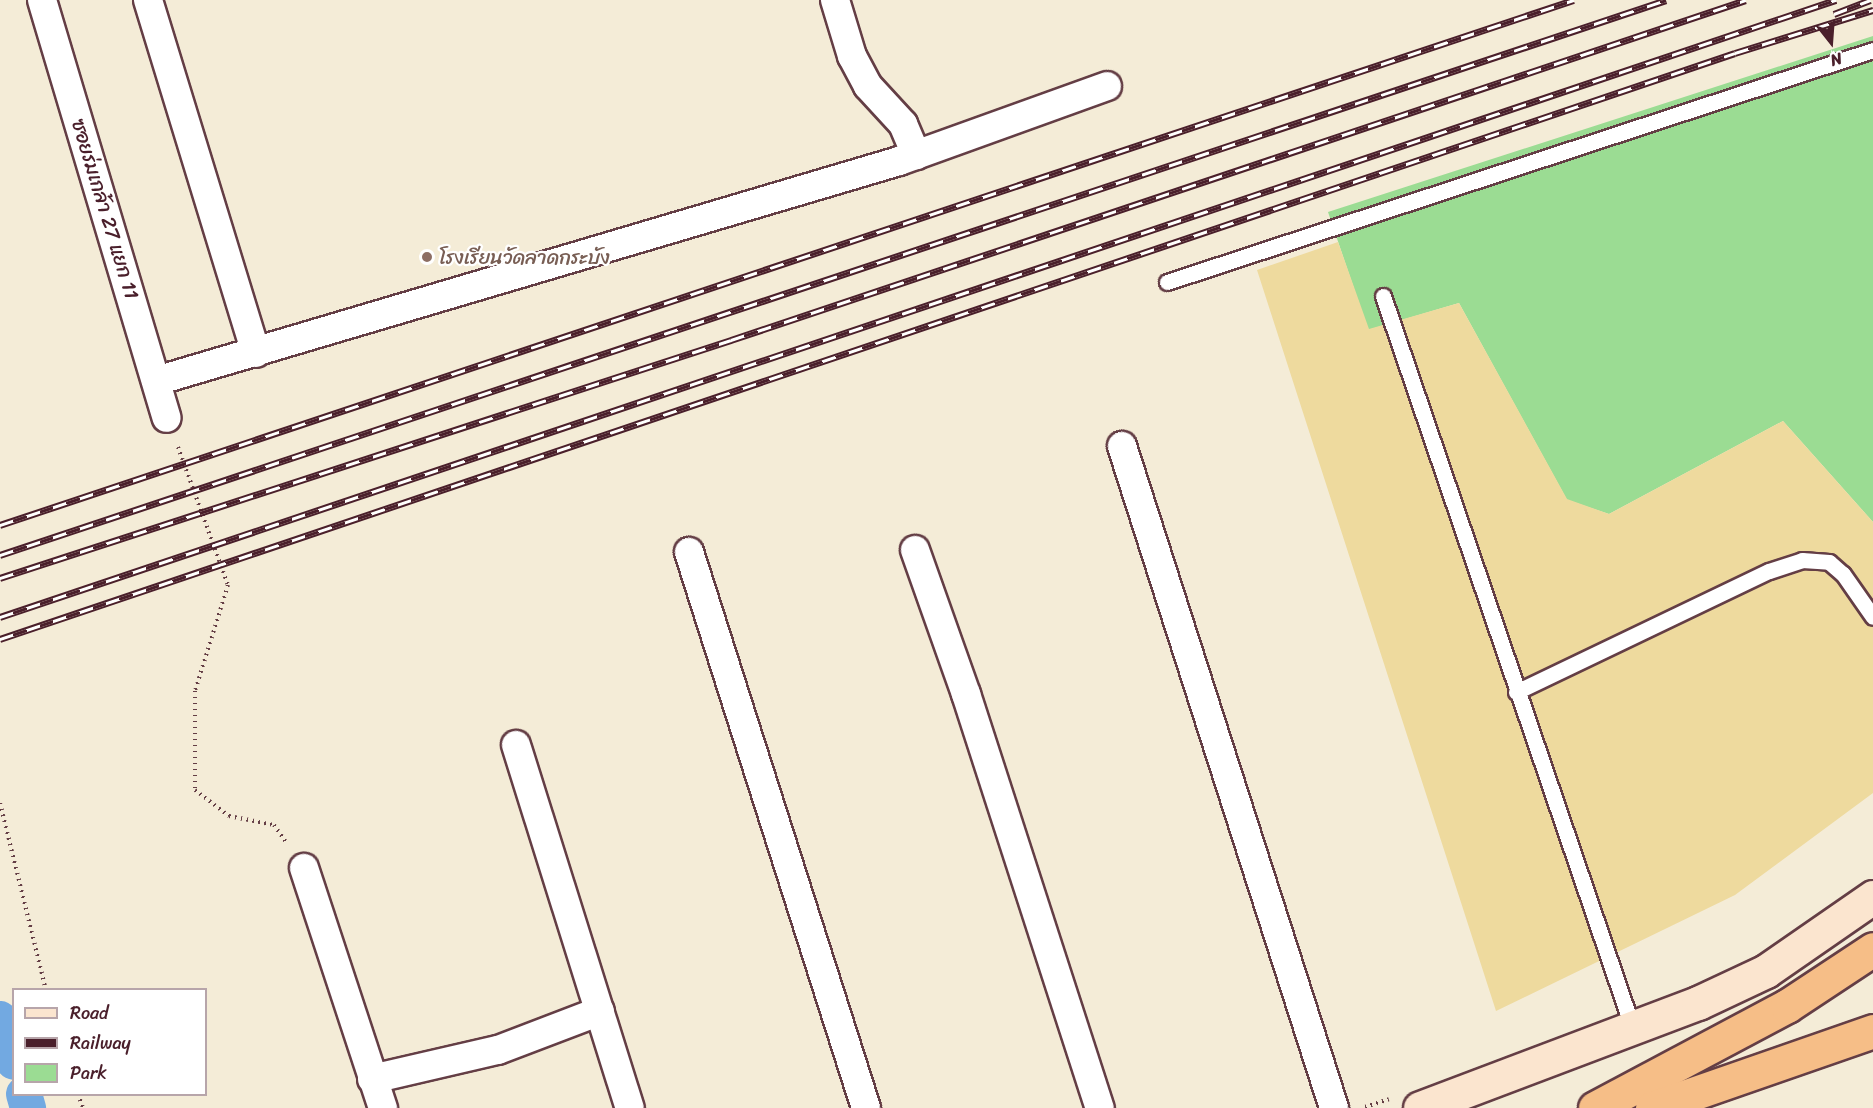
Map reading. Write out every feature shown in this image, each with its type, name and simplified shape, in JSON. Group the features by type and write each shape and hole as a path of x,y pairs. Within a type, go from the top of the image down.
{"highway":[{"path":"1595,1108 1787,1006 1873,949"},
{"path":"1652,1108 1873,1031"}],"main road":[{"path":"1420,1108 1633,1029 1766,971 1873,897"}],"street":[{"name":"ซอยร่มเกล้า 27 แยก 11","path":"42,0 167,418"},
{"path":"147,0 255,353"},
{"path":"835,0 852,56 868,86 903,124 916,155"},
{"path":"156,381 916,155 1107,86"},
{"path":"1122,446 1334,1108"},
{"path":"915,550 966,694 1100,1108"},
{"path":"689,552 866,1108"},
{"path":"516,746 630,1108"},
{"path":"304,868 383,1108"},
{"path":"372,1079 498,1050 600,1011"}],"lane":[{"path":"1167,282 1873,50"},
{"path":"1383,296 1516,692 1633,1029"},
{"path":"1516,692 1768,571 1802,560 1829,562 1844,574 1873,617"}],"path":[{"path":"167,418 228,585 195,691 195,790 230,816 274,825 304,868"},
{"path":"0,803 46,988"}],"green space":[{"path":"1873,36 1873,522 1783,421 1609,514 1567,500 1459,303 1368,330 1328,212"}],"sand":[{"path":"1338,242 1369,329 1459,303 1567,499 1609,514 1783,421 1873,522 1873,793 1735,895 1496,1011 1257,270"}],"waterway":[{"path":"0,1019 12,1056"},
{"path":"25,1096 28,1108"}],"railway":[{"path":"0,525 1574,0"},
{"path":"0,555 1666,0"},
{"path":"0,578 731,340 1746,0"},
{"path":"0,617 1836,0"},
{"path":"1834,14 1870,0"},
{"path":"0,639 1735,53 1873,10"}],"place":[{"name":"โรงเรียนวัดลาดกระบัง","path":"427,257"}]}
